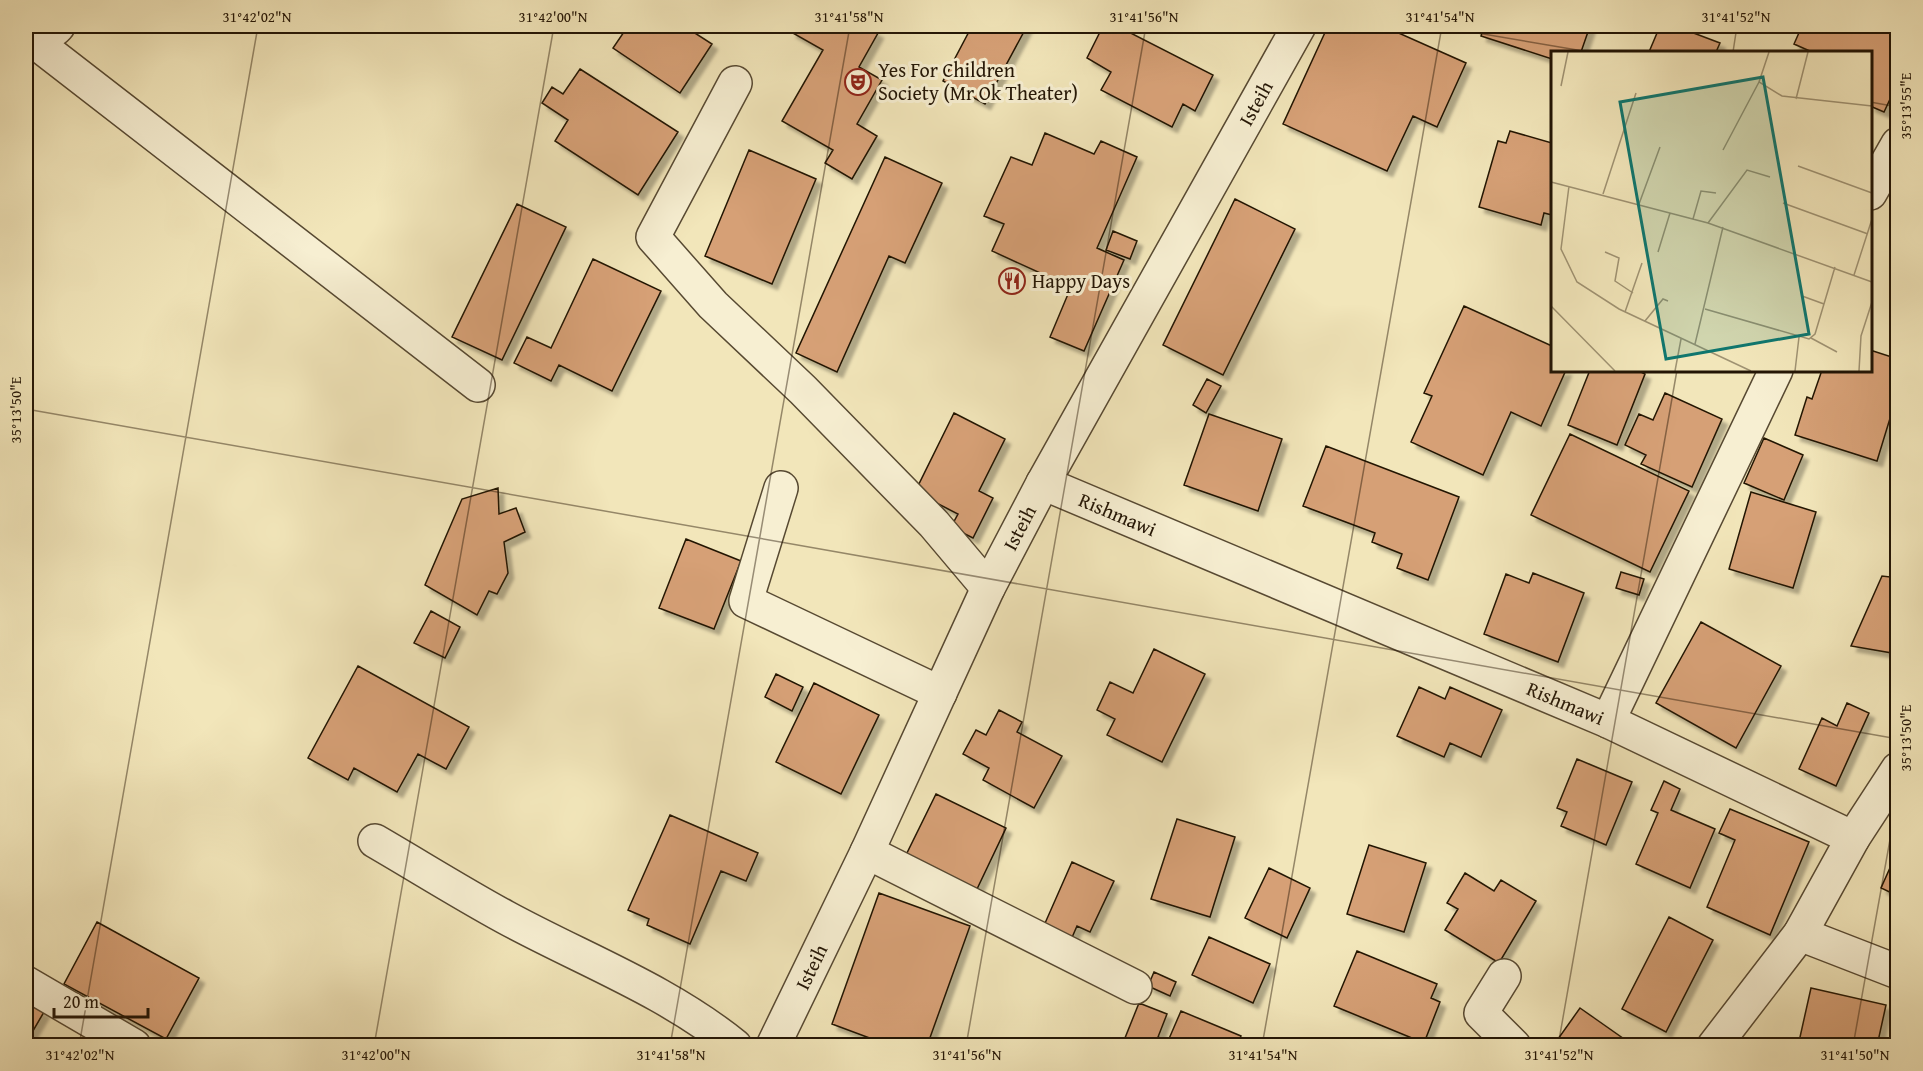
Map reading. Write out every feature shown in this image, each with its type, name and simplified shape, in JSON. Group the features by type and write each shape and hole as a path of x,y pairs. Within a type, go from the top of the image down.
{"street":[{"name":"Isteih","path":"772,1046 867,852 988,588 1043,483 1299,26"},
{"path":"38,33 478,385"},
{"path":"735,83 653,237 713,305 802,390 934,525 988,588"},
{"path":"1872,190 1898,144"},
{"path":"1608,721 1775,372"},
{"name":"Rishmawi","path":"1043,483 1608,721 1853,838"},
{"path":"781,488 746,601 940,693"},
{"path":"1714,1046 1800,934 1853,838 1898,769"},
{"path":"375,841 506,918 635,982 712,1027 735,1046"},
{"path":"867,852 1136,987"},
{"path":"1800,934 1898,972"},
{"path":"1504,976 1481,1013 1514,1046"},
{"path":"26,983 134,1046"}],"building":[{"path":"628,26 684,26 712,44 680,93 613,48"},
{"path":"795,26 865,26 878,33 859,67 882,80 857,124 877,136 852,179 825,163 833,150 782,121 823,50 791,32"},
{"path":"972,26 1027,26 985,104 943,81"},
{"path":"1103,26 1117,26 1213,75 1195,111 1183,104 1172,127 1101,90 1111,72 1087,58"},
{"path":"1328,26 1383,26 1466,63 1437,127 1413,116 1387,171 1283,124"},
{"path":"1484,26 1590,26 1581,51 1551,51 1551,59 1481,36"},
{"path":"1660,26 1675,26 1720,43 1716,51 1649,51"},
{"path":"1802,26 1898,26 1898,82 1884,112 1872,107 1872,51 1810,51 1794,44"},
{"path":"580,69 678,132 638,195 555,141 568,120 542,103 552,87 563,94"},
{"path":"1510,131 1551,143 1551,215 1544,213 1541,225 1479,207 1498,141 1506,143"},
{"path":"1045,133 1094,154 1101,141 1137,157 1097,248 1124,260 1084,351 1050,337 1071,287 992,251 1004,224 984,216 1011,157 1032,165"},
{"path":"749,150 816,179 772,284 705,256"},
{"path":"885,157 942,183 905,263 889,256 837,372 796,353"},
{"path":"1235,199 1295,229 1223,375 1163,345"},
{"path":"517,204 566,227 502,360 452,337"},
{"path":"1113,231 1137,241 1130,259 1106,250"},
{"path":"593,259 661,291 612,391 559,365 551,381 514,363 527,337 551,348"},
{"path":"1464,306 1551,346 1551,372 1565,372 1541,426 1511,412 1483,475 1411,442 1432,396 1424,393"},
{"path":"1872,351 1898,359 1898,414 1897,416 1891,415 1877,461 1795,435 1807,397 1812,399 1821,372 1872,372"},
{"path":"1589,372 1641,372 1645,374 1617,445 1568,425"},
{"path":"1207,379 1221,386 1206,413 1193,405"},
{"path":"1665,393 1722,419 1692,487 1641,464 1646,455 1625,445 1639,414 1653,420"},
{"path":"954,413 1005,439 979,491 993,498 973,538 951,527 958,514 915,492"},
{"path":"1209,414 1282,439 1258,511 1184,485"},
{"path":"1570,434 1689,491 1650,572 1531,515"},
{"path":"1764,438 1803,455 1784,500 1744,483"},
{"path":"1326,446 1459,497 1428,580 1397,568 1402,554 1372,542 1375,533 1303,506"},
{"path":"498,488 499,514 516,508 525,532 504,542 508,573 497,594 489,591 477,615 425,585 462,499"},
{"path":"1751,492 1816,512 1793,588 1729,569"},
{"path":"686,539 741,561 714,629 659,608"},
{"path":"1893,561 1898,561 1898,654 1851,646 1882,576 1890,577"},
{"path":"1621,572 1644,579 1639,595 1616,588"},
{"path":"1533,573 1584,593 1558,662 1484,634 1506,574 1529,583"},
{"path":"431,611 460,627 445,658 414,643"},
{"path":"1701,622 1781,666 1736,748 1656,703"},
{"path":"1154,649 1205,674 1162,762 1107,735 1115,719 1097,710 1110,682 1133,693"},
{"path":"358,666 469,727 446,769 418,754 397,792 354,768 348,780 308,758"},
{"path":"776,674 803,687 792,711 765,697"},
{"path":"814,683 879,715 841,794 776,762"},
{"path":"1419,687 1445,699 1450,687 1502,710 1481,757 1450,743 1444,757 1397,736"},
{"path":"1847,703 1869,713 1836,786 1799,769 1822,718 1837,726"},
{"path":"999,710 1022,722 1017,732 1062,756 1034,808 983,780 989,768 963,754 976,730 986,735"},
{"path":"1577,759 1632,782 1606,845 1561,826 1567,812 1557,808"},
{"path":"1664,781 1680,789 1671,810 1715,829 1690,888 1636,864 1658,813 1651,810"},
{"path":"936,794 1006,828 977,889 906,855"},
{"path":"1730,809 1809,842 1770,935 1707,907 1735,840 1719,833"},
{"path":"670,815 758,853 746,881 721,871 690,944 647,925 649,919 628,910"},
{"path":"1177,819 1235,837 1210,917 1151,899"},
{"path":"1369,845 1426,863 1404,932 1347,914"},
{"path":"1898,850 1898,896 1881,888"},
{"path":"1072,862 1114,881 1090,932 1077,926 1070,942 1042,930"},
{"path":"1269,868 1310,888 1287,938 1245,918"},
{"path":"1465,873 1494,891 1501,880 1536,901 1499,963 1445,930 1458,909 1447,903"},
{"path":"879,893 970,926 927,1046 891,1046 832,1024"},
{"path":"1669,917 1713,940 1666,1032 1622,1009"},
{"path":"97,922 199,978 166,1039 64,984"},
{"path":"1209,937 1270,964 1253,1003 1192,975"},
{"path":"1357,951 1437,984 1431,998 1440,1002 1424,1043 1334,1006"},
{"path":"1154,972 1176,982 1170,996 1148,986"},
{"path":"1811,988 1886,1005 1877,1046 1798,1046"},
{"path":"26,1002 44,1012 30,1036 26,1034"},
{"path":"1139,1003 1167,1014 1158,1037 1168,1041 1181,1011 1241,1036 1237,1046 1129,1046 1123,1043"},
{"path":"1580,1008 1634,1046 1553,1046"}],"place":[{"name":"Yes For Children Society (Mr Ok Theater)","path":"858,82"},
{"name":"Happy Days","path":"1012,281"}]}
